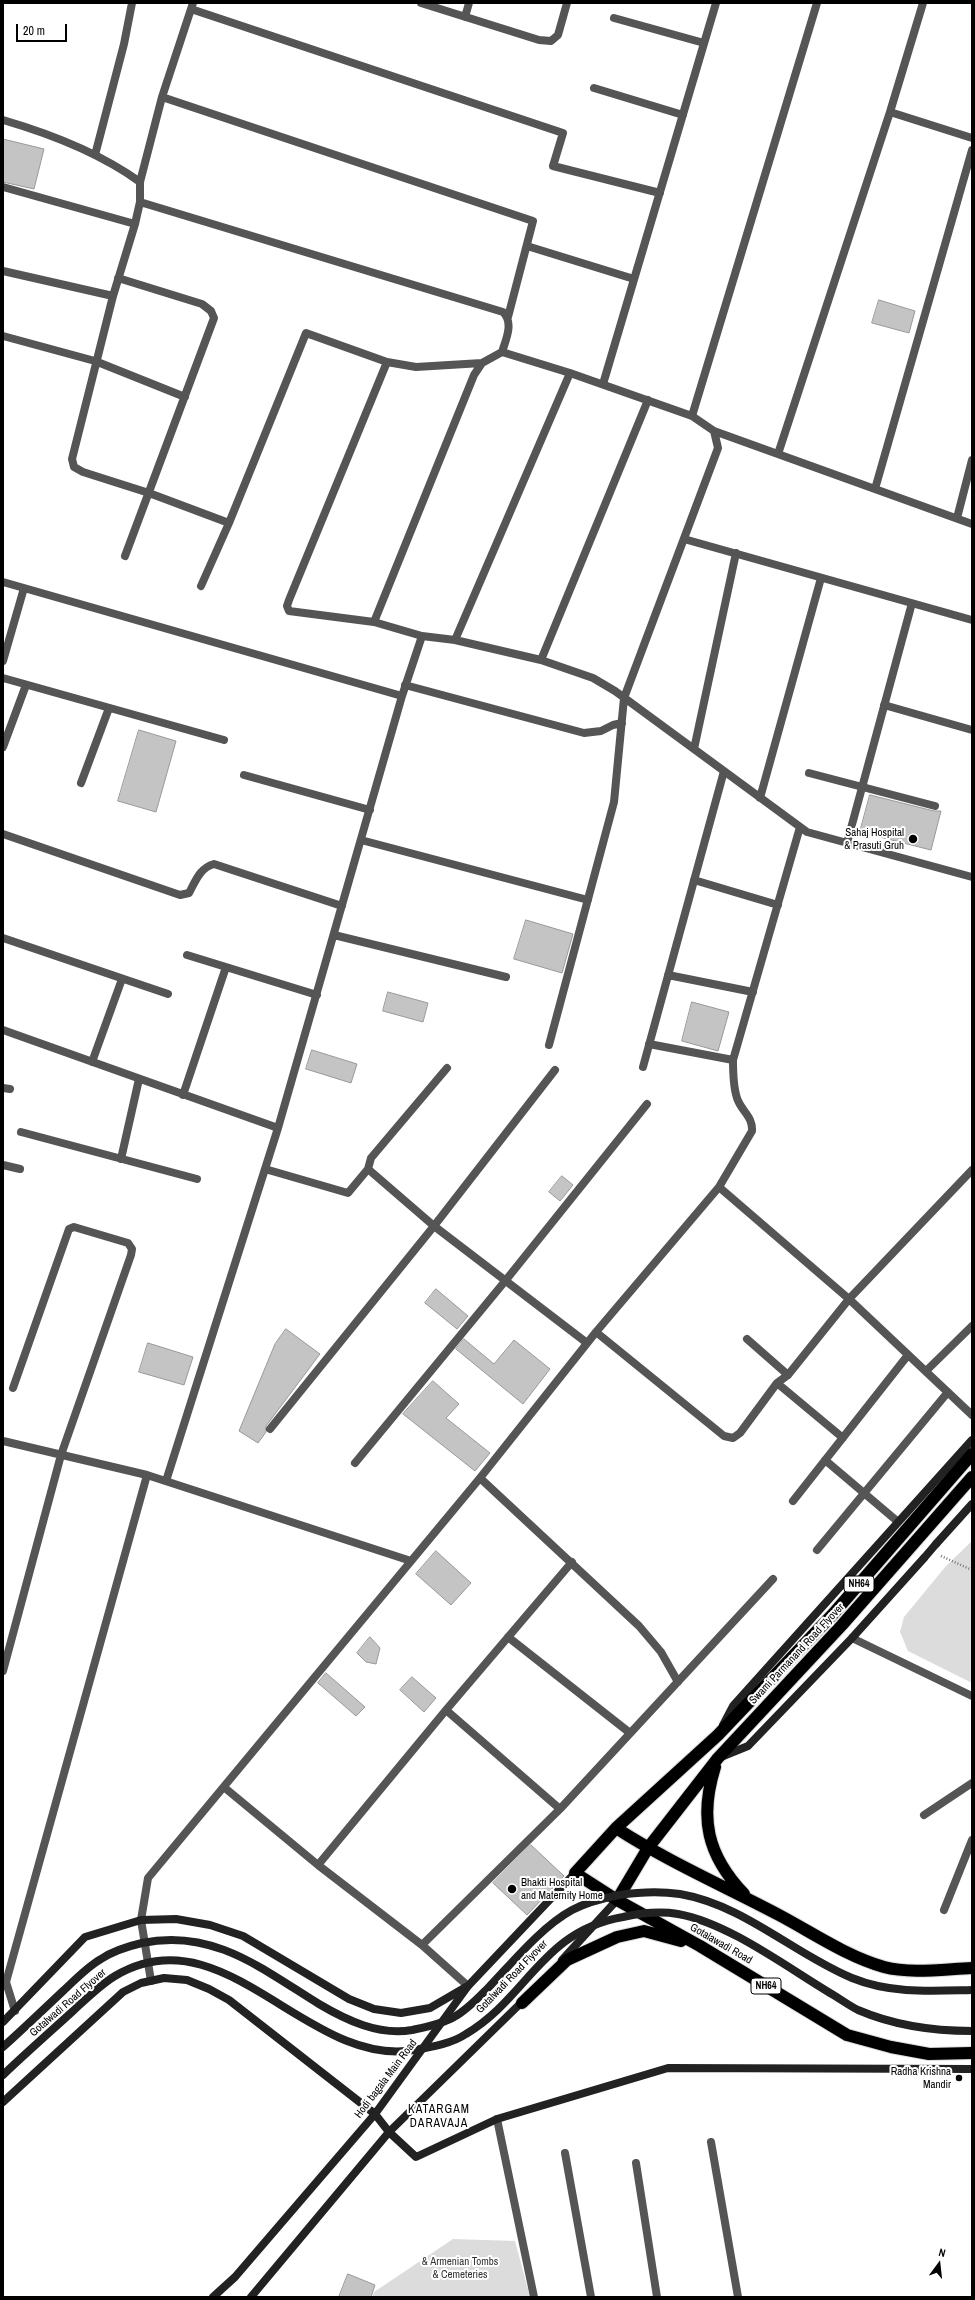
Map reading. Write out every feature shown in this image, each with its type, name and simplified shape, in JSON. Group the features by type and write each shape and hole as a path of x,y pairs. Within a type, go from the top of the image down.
{"highway":[{"name":"Swami Parmanand Road Flyover","path":"718,1734 833,1614 972,1454"},
{"name":"Swami Parmanand Road Flyover","path":"718,1758 842,1625 972,1477"},
{"name":"NH64","path":"575,1873 616,1828 718,1734"},
{"name":"NH64","path":"617,1900 648,1848 718,1758"},
{"path":"718,1758 709,1787 706,1809 707,1829 716,1854 726,1875 745,1894 779,1915"},
{"path":"616,1828 648,1848 779,1915 850,1954 885,1967 923,1970 972,1968"},
{"name":"Gotalawadi Road","path":"575,1873 617,1900 700,1946 847,2035 891,2048 929,2054 972,2053"},
{"path":"522,2003 567,1960 617,1937 644,1931 700,1946"}],"main road":[{"path":"718,1734 733,1706 897,1521 972,1440"},
{"path":"718,1758 748,1746 852,1638 972,1504"},
{"name":"Hodi bagala Main Road","path":"213,2297 235,2277 374,2114 468,1986 575,1873"},
{"name":"Gotalwadi Road Flyover","path":"3,2047 81,1974 102,1957 131,1946 160,1939 192,1940 222,1949 251,1963 340,2016 365,2026 388,2031 410,2030 436,2024 455,2017 471,2005 544,1931 572,1910 602,1899 640,1892 679,1894 713,1903 747,1920 824,1965 854,1979 887,1988 919,1991 972,1990"},
{"path":"251,2297 389,2132 522,2003 617,1900"},
{"name":"Gotalwadi Road Flyover","path":"3,2075 114,1976 137,1965 162,1961 190,1962 215,1969 240,1980 330,2033 356,2044 384,2050 410,2051 440,2045 464,2036 486,2020 556,1947 578,1931 607,1919 646,1912 677,1914 709,1922 857,2009 888,2020 919,2027 972,2030"},
{"path":"3,2022 85,1937 141,1920 176,1919 210,1925 243,1936 349,1999 374,2009 401,2012 430,2008 468,1986"},
{"path":"3,2102 123,1992 141,1983 164,1978 187,1980 229,2000 374,2114 389,2132 416,2157 497,2120 668,2068 972,2070"}],"street":[{"path":"95,155 124,44 132,3"},
{"path":"421,3 539,40 551,41 558,35 567,3"},
{"path":"465,17 469,3"},
{"path":"603,384 716,3"},
{"path":"692,416 816,3"},
{"path":"778,454 890,112 923,3"},
{"path":"229,523 149,493 82,472 74,467 72,458 95,361 118,278 136,224 140,202 140,182 162,97 192,6 563,133 553,166 660,193"},
{"path":"614,18 704,43"},
{"path":"594,88 683,115"},
{"path":"162,97 533,221 508,317"},
{"path":"890,112 972,138"},
{"path":"3,120 95,155 120,167 140,182"},
{"path":"875,489 972,150"},
{"path":"3,187 136,224"},
{"path":"140,202 503,312 508,317 510,324 502,352 482,363 416,367 387,362 306,333 229,523 201,586"},
{"path":"527,246 634,279"},
{"path":"3,271 113,296"},
{"path":"118,278 202,304 211,311 214,318 211,330 125,556"},
{"path":"3,336 95,361 185,397"},
{"path":"502,352 603,384 692,416 714,431 972,524"},
{"path":"387,362 287,606 289,611 374,622 422,636 455,640 541,660 593,678 624,698 807,832 972,877"},
{"path":"374,622 474,375 482,363"},
{"path":"455,640 570,373"},
{"path":"541,660 648,400"},
{"path":"549,1045 614,802 624,698 718,448 714,431"},
{"path":"957,518 972,460"},
{"path":"684,539 972,620"},
{"path":"694,749 736,554"},
{"path":"760,798 821,578"},
{"path":"3,582 402,696"},
{"path":"3,661 24,588"},
{"path":"847,843 912,603"},
{"path":"166,1481 278,1128 405,685 422,636"},
{"path":"3,678 224,740"},
{"path":"3,747 26,685"},
{"path":"405,685 584,733 601,732 613,725 622,723"},
{"path":"884,705 972,730"},
{"path":"81,783 110,708"},
{"path":"642,1067 724,771"},
{"path":"809,773 934,806"},
{"path":"244,775 370,810"},
{"path":"151,1981 141,1920 148,1878 225,1788 480,1478 596,1332 719,1187 752,1131 753,1124 737,1099 733,1079 733,1060 800,827"},
{"path":"3,834 180,895 189,893 200,872 206,867 214,864 342,906"},
{"path":"361,840 588,900"},
{"path":"694,880 778,905"},
{"path":"334,935 506,977"},
{"path":"3,938 168,994"},
{"path":"187,955 317,995"},
{"path":"183,1095 226,967"},
{"path":"668,975 753,992"},
{"path":"92,1062 122,979"},
{"path":"3,1030 278,1128"},
{"path":"649,1044 733,1060"},
{"path":"265,1169 348,1193 368,1169 372,1158 447,1068"},
{"path":"270,1429 434,1226 555,1070"},
{"path":"121,1159 140,1079"},
{"path":"355,1463 506,1280 647,1104"},
{"path":"21,1132 197,1179"},
{"path":"3,1166 20,1169"},
{"path":"368,1169 434,1226 587,1343"},
{"path":"596,1332 724,1436 733,1438 740,1433 777,1383 788,1375 850,1299 972,1170"},
{"path":"719,1187 850,1299 972,1415"},
{"path":"3,1671 61,1455 131,1254 132,1249 128,1243 74,1227 69,1229 13,1388"},
{"path":"926,1371 972,1326"},
{"path":"747,1339 788,1375"},
{"path":"793,1501 908,1355"},
{"path":"777,1383 843,1438"},
{"path":"817,1550 948,1392"},
{"path":"3,1441 147,1475 411,1561"},
{"path":"825,1460 897,1521"},
{"path":"15,2011 5,1982 147,1475"},
{"path":"480,1478 639,1626 661,1652 678,1682"},
{"path":"318,1865 446,1710 572,1562"},
{"path":"422,1945 560,1809 773,1579"},
{"path":"508,1637 630,1733"},
{"path":"852,1638 972,1696"},
{"path":"446,1710 560,1809"},
{"path":"924,1815 972,1783"},
{"path":"225,1788 318,1865 422,1945 468,1986"},
{"path":"944,1910 972,1840"},
{"path":"497,2120 534,2297"},
{"path":"711,2142 738,2297"},
{"path":"565,2153 591,2297"},
{"path":"636,2163 657,2297"}],"path":[{"path":"952,1561 972,1570"}],"green space":[{"path":"972,1541 972,1683 908,1651 900,1632 904,1617 946,1566"},
{"name":"& Armenian Tombs & Cemeteries","path":"453,2239 515,2241 530,2297 372,2297 374,2292"}],"building":[{"path":"3,139 44,149 34,189 3,182"},
{"path":"879,300 915,311 909,333 872,323"},
{"path":"139,730 176,741 156,812 118,801"},
{"path":"870,795 934,811 941,811 931,850 860,832"},
{"path":"526,920 573,934 562,973 514,959"},
{"path":"388,992 428,1003 423,1022 383,1011"},
{"path":"692,1002 729,1012 718,1051 682,1041"},
{"path":"312,1050 357,1064 351,1083 306,1069"},
{"path":"562,1176 573,1185 560,1201 549,1192"},
{"path":"436,1289 468,1316 457,1329 425,1303"},
{"path":"286,1329 320,1354 266,1426 266,1432 258,1443 239,1431 275,1344"},
{"path":"464,1339 494,1364 514,1340 550,1369 523,1404 456,1349"},
{"path":"148,1343 193,1357 184,1385 139,1372"},
{"path":"433,1381 459,1404 446,1418 490,1453 475,1471 403,1414"},
{"path":"436,1551 471,1583 451,1605 416,1574"},
{"path":"370,1637 380,1648 376,1664 366,1662 357,1653"},
{"path":"326,1673 365,1707 356,1716 318,1683"},
{"path":"412,1677 436,1698 424,1712 400,1690"},
{"path":"531,1845 564,1876 527,1915 493,1883"},
{"path":"348,2274 375,2285 371,2297 339,2297"}],"place":[{"name":"Sahaj Hospital & Prasuti Gruh","path":"913,839"},
{"name":"Bhakti Hospital and Maternity Home","path":"512,1889"},
{"name":"Radha Krishna Mandir","path":"959,2078"}],"district":[{"name":"KATARGAM DARAVAJA","path":"439,2117"}]}
